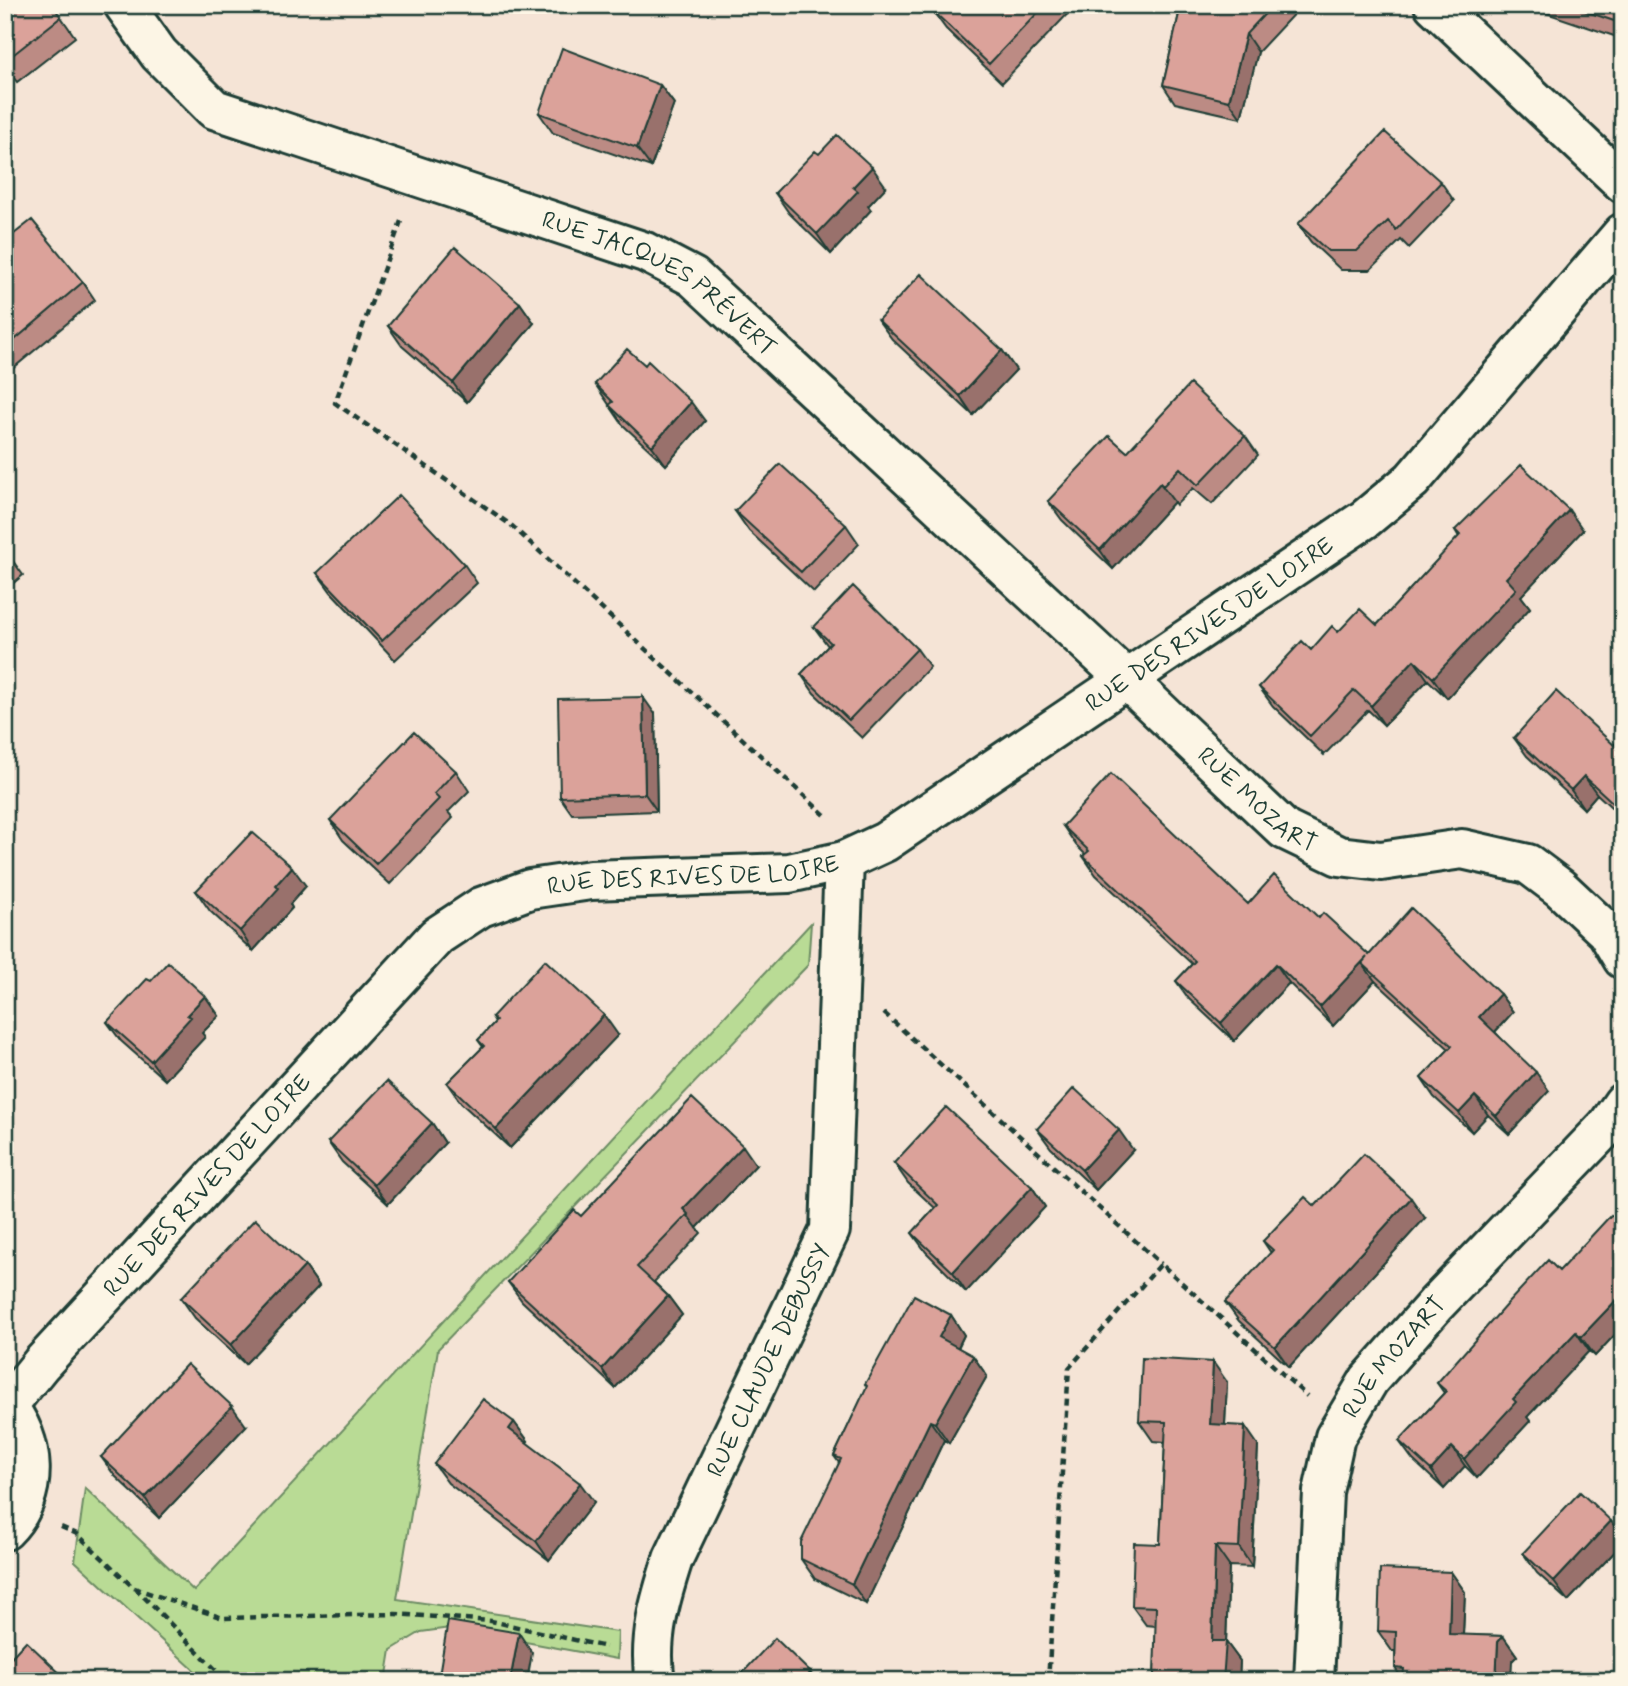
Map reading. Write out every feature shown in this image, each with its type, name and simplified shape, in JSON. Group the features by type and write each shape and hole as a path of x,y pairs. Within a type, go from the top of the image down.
{"street":[{"name":"RUE JACQUES PRÉVERT","path":"124,5 159,54 214,109 645,253 692,278 1127,680"},
{"path":"1434,5 1623,183"},
{"name":"RUE DES RIVES DE LOIRE","path":"12,1520 27,1494 31,1463 24,1433 6,1405 50,1354 437,936 481,907 530,889 591,880 789,873 854,856 885,842 1365,520 1412,480 1623,233"},
{"name":"RUE MOZART","path":"1127,680 1285,830 1339,856 1381,861 1462,849 1528,864 1560,888 1607,932 1623,959"},
{"name":"RUE CLAUDE DEBUSSY","path":"653,1669 658,1606 673,1559 830,1230 841,973 854,856"},
{"name":"RUE MOZART","path":"1314,1681 1323,1492 1335,1437 1369,1380 1436,1304 1607,1126 1623,1103"}],"path":[{"path":"416,177 335,403 511,525 854,856"},
{"path":"841,973 1341,1426"},
{"path":"1048,1681 1069,1368 1161,1264"},
{"path":"12,1520 78,1534 227,1681"},
{"path":"134,1588 223,1618 395,1614 491,1621 653,1669"}],"green space":[{"path":"811,923 808,965 438,1349 397,1599 618,1632 617,1659 450,1628 421,1632 391,1650 386,1681 206,1681 75,1561 85,1488 194,1591"}],"building":[{"path":"5,5 52,5 61,17 5,61"},
{"path":"937,5 1045,5 989,64 932,10"},
{"path":"1181,5 1273,5 1246,34 1229,101 1163,85"},
{"path":"1567,5 1623,5 1623,24"},
{"path":"562,48 660,85 637,148 539,113"},
{"path":"1385,132 1441,182 1396,230 1388,221 1357,251 1328,251 1298,224"},
{"path":"837,135 872,167 853,187 858,191 817,234 775,193 815,151 819,154"},
{"path":"32,220 83,282 5,348 5,241"},
{"path":"455,247 520,303 453,383 388,326"},
{"path":"921,274 1002,350 960,396 878,320"},
{"path":"627,349 645,365 648,361 691,402 652,446 609,405 613,402 595,384"},
{"path":"1190,384 1245,436 1198,485 1180,468 1163,486 1160,483 1100,550 1048,501 1109,436 1127,452"},
{"path":"780,464 846,525 801,572 735,511"},
{"path":"1521,465 1569,510 1506,578 1516,589 1433,678 1414,660 1371,706 1354,690 1310,736 1259,687 1302,641 1311,650 1332,626 1338,632 1360,609 1377,625 1460,535 1455,530"},
{"path":"399,495 464,564 382,641 317,573"},
{"path":"5,550 12,558 5,563"},
{"path":"853,586 917,649 849,720 801,674 831,643 814,627"},
{"path":"1556,691 1614,745 1623,735 1623,812 1584,776 1571,790 1514,738"},
{"path":"643,697 645,794 560,797 558,699"},
{"path":"414,732 456,771 434,794 439,799 376,864 330,820"},
{"path":"1111,774 1248,904 1274,875 1319,918 1323,913 1369,955 1411,908 1500,994 1479,1017 1536,1072 1496,1116 1475,1096 1459,1113 1421,1078 1452,1046 1362,963 1367,957 1320,1007 1276,964 1221,1023 1176,981 1195,961 1083,856 1089,851 1063,826"},
{"path":"252,832 292,867 276,885 279,888 240,931 196,891"},
{"path":"545,960 604,1015 496,1129 447,1083 484,1046 478,1040 496,1021 492,1017"},
{"path":"168,962 205,996 187,1015 191,1017 151,1061 107,1022 147,979 151,981"},
{"path":"387,1081 432,1123 374,1185 328,1142"},
{"path":"1074,1088 1119,1130 1082,1170 1037,1129"},
{"path":"692,1098 743,1146 683,1209 688,1214 637,1267 668,1296 602,1369 508,1282 574,1210 581,1216"},
{"path":"946,1107 1032,1187 953,1272 912,1233 938,1205 894,1163"},
{"path":"1364,1154 1411,1198 1275,1347 1225,1302 1273,1250 1263,1241 1305,1197 1315,1206"},
{"path":"1611,1215 1623,1226 1623,1293 1581,1337 1576,1332 1513,1399 1516,1402 1464,1459 1452,1447 1431,1470 1399,1441 1446,1391 1437,1383 1548,1260 1559,1271"},
{"path":"255,1219 305,1266 231,1345 181,1298"},
{"path":"914,1295 951,1315 939,1337 973,1356 935,1423 930,1421 852,1584 801,1559 801,1542 841,1459 834,1456 867,1386 865,1384"},
{"path":"1142,1358 1213,1362 1210,1424 1245,1426 1239,1547 1215,1546 1212,1641 1226,1641 1223,1681 1154,1681 1156,1607 1132,1606 1134,1543 1160,1544 1166,1422 1139,1421"},
{"path":"187,1364 232,1406 145,1498 101,1457"},
{"path":"483,1399 514,1422 509,1429 580,1483 536,1541 434,1464"},
{"path":"1580,1492 1611,1521 1554,1582 1523,1553"},
{"path":"1380,1569 1451,1572 1449,1634 1503,1636 1498,1642 1496,1681 1403,1681 1404,1669 1395,1668 1396,1632 1378,1631"},
{"path":"448,1621 519,1633 510,1681 438,1681"},
{"path":"775,1638 810,1672 806,1681 735,1681"},
{"path":"26,1641 68,1681 5,1681 5,1664"}]}
